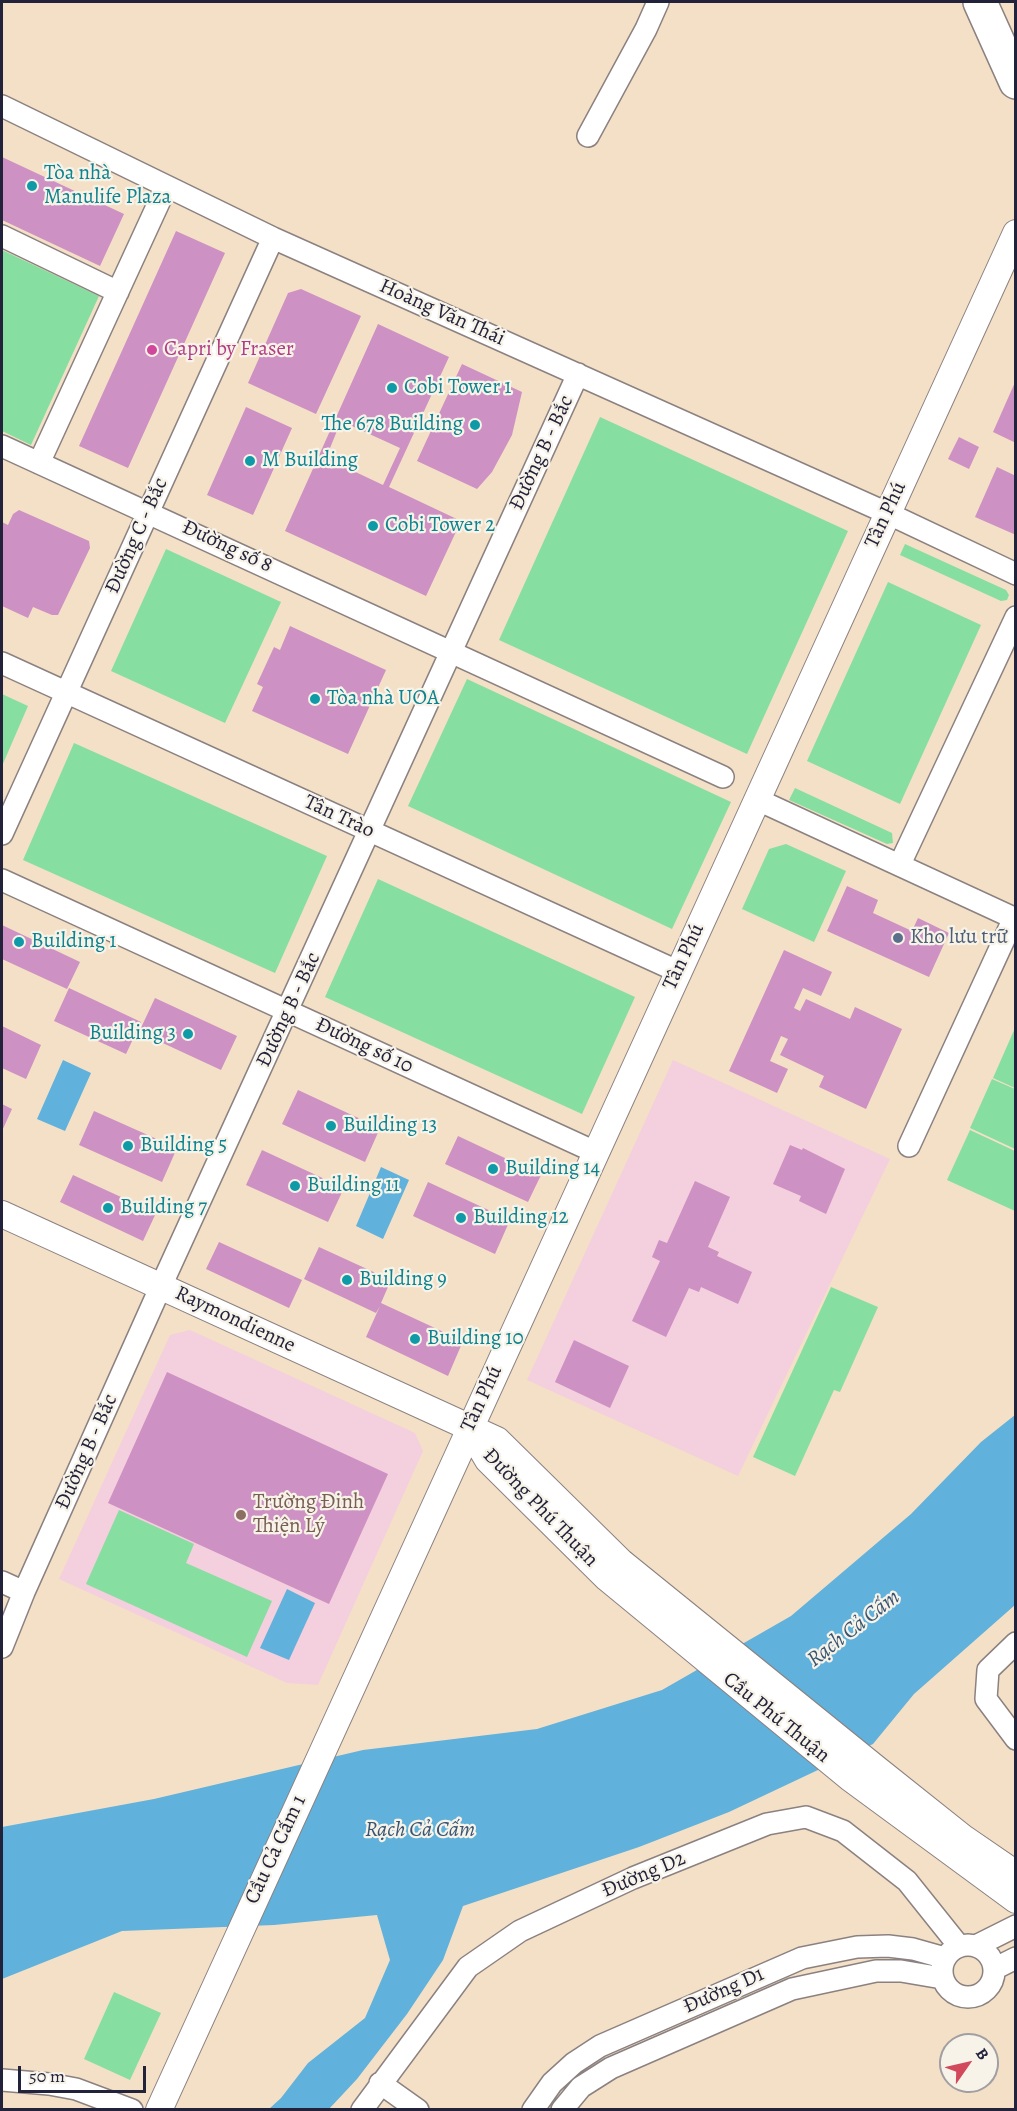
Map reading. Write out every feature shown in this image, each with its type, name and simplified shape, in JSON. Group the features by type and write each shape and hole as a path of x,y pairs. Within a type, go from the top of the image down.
{"main road":[{"path":"980,2 1016,82"},
{"path":"999,2 1016,33"}],"street":[{"path":"588,136 646,29 658,2"},
{"name":"Hoàng Văn Thái","path":"2,106 273,238 887,513 1016,574"},
{"path":"39,463 166,187"},
{"name":"Tân Phú","path":"353,1682 1016,233"},
{"path":"2,236 118,292"},
{"name":"Đường C - Bắc","path":"2,834 273,238"},
{"name":"Đường B - Bắc","path":"2,1647 24,1592 161,1286 578,374"},
{"name":"Đường số 8","path":"2,446 452,650 723,777"},
{"path":"900,864 1016,617"},
{"name":"Tân Trào","path":"2,663 677,972"},
{"path":"756,799 1015,918 909,1146"},
{"name":"Đường số 10","path":"2,880 595,1152"},
{"name":"Raymondienne","path":"2,1214 469,1428"},
{"name":"Đường Phú Thuận","path":"469,1428 497,1440 614,1570"},
{"name":"Cầu Phú Thuận","path":"614,1570 955,1844"},
{"path":"2,1582 24,1592"},
{"path":"1016,1643 988,1670 986,1699 1016,1739"},
{"name":"Cầu Cả Cấm 1","path":"159,2109 353,1682"},
{"name":"Đường D2","path":"362,2109 468,1967 520,1931 633,1878 767,1824 806,1817 843,1831 907,1881 956,1957"},
{"path":"955,1844 1016,1874"},
{"path":"955,1844 1016,1900"},
{"path":"956,1957 989,1955 994,1977 986,1991 968,1998 956,1995 947,1988 956,1957 1016,1926"},
{"name":"Đường D1","path":"532,2109 552,2083 574,2063 600,2046 802,1958 857,1947 888,1946 956,1957"},
{"name":"Đường D1","path":"562,2109 581,2087 611,2068 792,1989 876,1971 901,1971 956,1957"},
{"path":"994,1969 1016,1958"},
{"path":"2,2080 49,2084 76,2090 132,2109"},
{"path":"380,2083 418,2109"}],"shaded area":[{"path":"673,1060 890,1159 738,1476 527,1380"},
{"name":"Trường Đinh Thiện Lý","path":"190,1330 415,1433 423,1451 318,1685 287,1683 59,1579 170,1335"}],"green space":[{"path":"2,250 99,296 31,445 2,431"},
{"path":"600,417 848,531 747,754 499,640"},
{"path":"905,544 1006,590 1009,595 1007,600 1001,601 900,555"},
{"path":"166,549 281,602 225,723 111,671"},
{"path":"888,582 981,625 900,804 807,761"},
{"path":"467,679 731,802 672,929 408,806"},
{"path":"2,694 28,706 2,766"},
{"path":"74,743 327,856 275,973 23,860"},
{"path":"795,788 892,833 893,843 887,844 789,800"},
{"path":"786,844 846,871 814,942 742,909 769,849"},
{"path":"378,879 635,997 582,1114 325,997"},
{"path":"1015,1028 1015,1088 993,1078"},
{"path":"992,1079 1015,1089 1015,1149 970,1128"},
{"path":"970,1130 1015,1151 1015,1211 947,1180"},
{"path":"831,1287 878,1307 840,1392 834,1390 795,1476 753,1457"},
{"path":"119,1510 194,1544 186,1563 272,1601 247,1657 86,1584"},
{"path":"114,1992 161,2013 130,2080 84,2059"}],"water":[{"path":"63,1060 91,1073 65,1131 37,1119"},
{"path":"381,1167 409,1180 383,1239 356,1226"},
{"name":"Rạch Cả Cấm","path":"1015,1415 1015,1605 914,1694 873,1744 729,1812 639,1847 463,1906 443,1960 407,2014 357,2079 329,2109 269,2109 281,2098 308,2063 365,2018 390,1960 377,1915 274,1925 122,1931 2,1979 2,1827 154,1799 363,1750 537,1729 662,1690 791,1616 911,1514 981,1442"},
{"path":"287,1589 315,1603 289,1660 260,1648"}],"building":[{"name":"Tòa nhà Manulife Plaza","path":"2,157 124,214 100,266 2,220"},
{"name":"Capri by Fraser","path":"176,231 225,253 128,468 79,446"},
{"path":"301,289 361,316 316,414 248,383 288,293"},
{"name":"Cobi Tower 2","path":"378,324 449,357 389,487 461,521 426,596 285,531","holes":["341,421 400,448 383,485 326,458"]},
{"name":"The 678 Building","path":"462,364 522,392 512,435 492,472 477,489 417,461"},
{"path":"1016,380 1016,443 993,432"},
{"name":"M Building","path":"246,407 292,428 253,515 207,495"},
{"path":"959,437 979,447 969,469 948,459"},
{"path":"997,467 1016,476 1016,535 975,517"},
{"path":"19,510 89,541 90,548 58,615 52,615 33,607 28,618 2,606 2,522 8,525 13,514"},
{"name":"Tòa nhà UOA","path":"290,626 386,670 348,754 252,711 263,687 257,684 274,647 280,650"},
{"path":"847,886 878,900 873,913 912,931 918,918 949,933 929,977 827,931"},
{"name":"Building 1","path":"2,925 80,962 67,989 2,959"},
{"path":"784,950 832,972 821,996 803,988 794,1008 800,1011 806,999 850,1019 855,1007 902,1029 866,1109 819,1087 824,1076 780,1055 788,1039 781,1036 770,1061 788,1069 777,1093 729,1071"},
{"path":"69,988 141,1022 126,1054 54,1021"},
{"name":"Building 3","path":"155,998 237,1036 221,1070 139,1032"},
{"path":"2,1026 41,1045 26,1079 2,1068"},
{"name":"Building 13","path":"298,1090 380,1128 365,1162 282,1124"},
{"path":"2,1104 12,1109 2,1131"},
{"name":"Building 5","path":"94,1111 177,1148 162,1182 79,1145"},
{"name":"Building 14","path":"458,1136 541,1175 528,1202 445,1164"},
{"path":"790,1145 802,1150 803,1148 845,1169 826,1214 799,1201 801,1196 773,1184"},
{"name":"Building 11","path":"262,1150 344,1188 328,1222 246,1185"},
{"name":"Building 7","path":"73,1175 156,1213 143,1241 60,1202"},
{"path":"695,1181 730,1197 708,1247 719,1252 717,1256 752,1272 738,1304 701,1287 699,1292 689,1288 666,1337 632,1321 660,1261 652,1257 659,1240 667,1243"},
{"name":"Building 12","path":"428,1182 510,1220 495,1254 413,1216"},
{"path":"219,1242 302,1280 289,1308 206,1269"},
{"path":"319,1247 391,1280 381,1303 463,1341 448,1376 366,1337 380,1306 376,1313 304,1279"},
{"path":"574,1340 629,1366 610,1408 555,1382"},
{"path":"167,1372 388,1474 329,1604 108,1503"}],"place":[{"name":"Tòa nhà Manulife Plaza","path":"32,186"},
{"name":"Capri by Fraser","path":"152,350"},
{"name":"Cobi Tower 1","path":"392,388"},
{"name":"The 678 Building","path":"475,425"},
{"name":"M Building","path":"250,461"},
{"name":"Cobi Tower 2","path":"373,526"},
{"name":"Tòa nhà UOA","path":"315,699"},
{"name":"Kho lưu trữ","path":"898,938"},
{"name":"Building 1","path":"19,942"},
{"name":"Building 3","path":"188,1034"},
{"name":"Building 13","path":"331,1126"},
{"name":"Building 5","path":"128,1146"},
{"name":"Building 14","path":"493,1169"},
{"name":"Building 11","path":"295,1186"},
{"name":"Building 7","path":"108,1208"},
{"name":"Building 12","path":"461,1218"},
{"name":"Building 9","path":"347,1280"},
{"name":"Building 10","path":"415,1339"},
{"name":"Trường Đinh Thiện Lý","path":"241,1515"}]}
